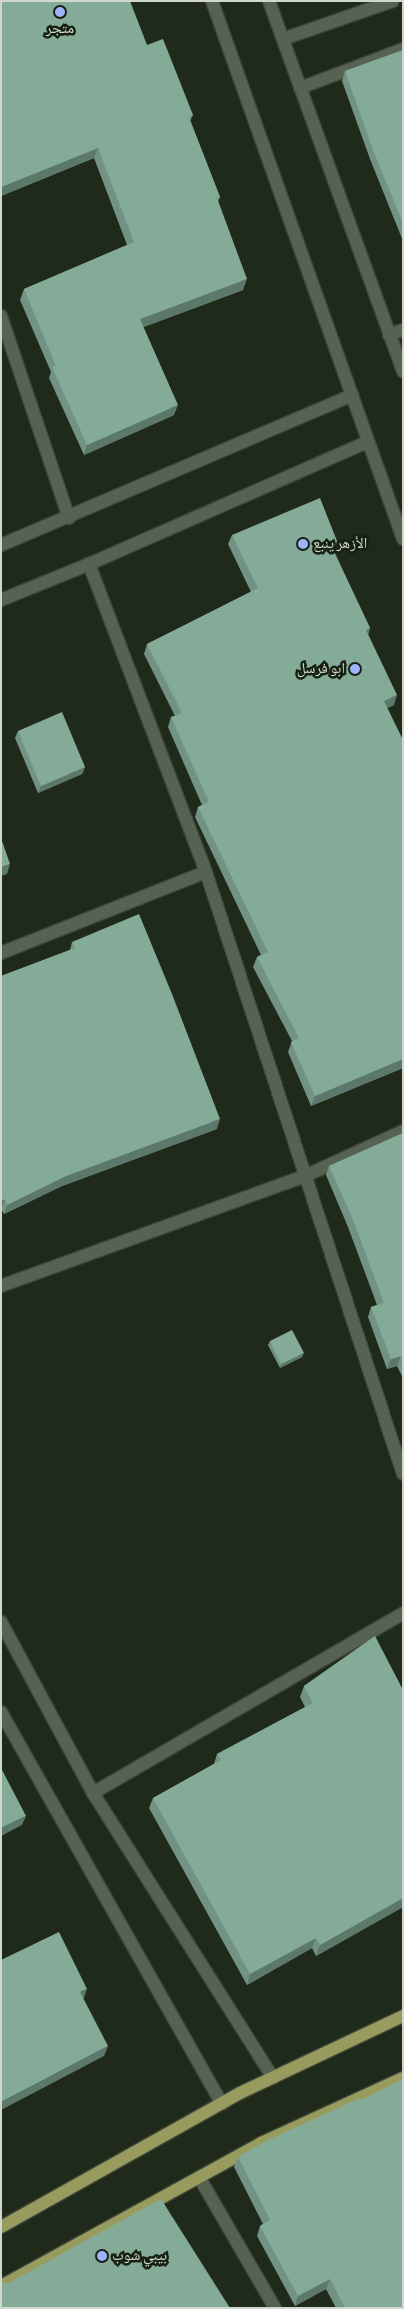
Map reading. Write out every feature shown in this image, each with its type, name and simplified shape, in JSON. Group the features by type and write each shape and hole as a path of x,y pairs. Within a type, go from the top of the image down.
{"main road":[{"path":"1,2227 222,2104 403,2016"},
{"path":"1,2286 261,2143 403,2078"}],"street":[{"path":"212,1 403,539"},
{"path":"269,1 403,372"},
{"path":"283,39 393,1"},
{"path":"300,88 403,49"},
{"path":"1,316 68,518"},
{"path":"389,335 403,330"},
{"path":"1,546 352,395"},
{"path":"1,600 89,564 367,442"},
{"path":"89,564 206,872 403,1474"},
{"path":"1,953 206,872"},
{"path":"1,1286 305,1176 403,1131"},
{"path":"93,1792 403,1613"},
{"path":"1,1622 93,1792 273,2078"},
{"path":"1,1712 222,2104"},
{"path":"199,2177 275,2308"}],"building":[{"path":"1,1 130,1 147,45 163,39 193,115 189,117 220,197 217,198 247,279 140,319 178,405 87,445 52,367 56,366 24,289 134,242 98,148 1,187"},
{"path":"403,50 403,223 373,150 345,71"},
{"path":"320,498 337,541 330,544 370,628 366,630 397,695 384,701 403,740 403,1059 315,1096 291,1042 299,1038 257,957 268,952 198,807 209,802 171,717 182,713 147,644 258,588 232,535"},
{"path":"62,712 85,767 41,786 18,731"},
{"path":"1,838 10,864 1,867"},
{"path":"139,914 220,1119 66,1176 7,1205 5,1199 1,1201 1,976 75,948 72,942"},
{"path":"403,1133 403,1360 401,1356 391,1359 371,1307 384,1303 352,1217 329,1166"},
{"path":"292,1330 304,1353 281,1364 270,1341"},
{"path":"375,1636 403,1690 403,1898 320,1945 316,1938 250,1974 153,1798 221,1760 217,1754 313,1703 304,1686"},
{"path":"1,1768 26,1816 1,1828"},
{"path":"59,1932 87,1989 80,1992 108,2046 1,2102 1,1960"},
{"path":"403,2079 403,2308 345,2308 330,2279 298,2296 260,2226 270,2220 238,2157 268,2140 360,2098 361,2100"},
{"path":"161,2199 230,2308 1,2308 1,2283 9,2283"}],"place":[{"name":"متجر","path":"60,12"},
{"name":"الأزهر ينبع","path":"303,544"},
{"name":"ابو فرسل","path":"355,669"},
{"name":"بيبي شوب","path":"102,2256"}]}
